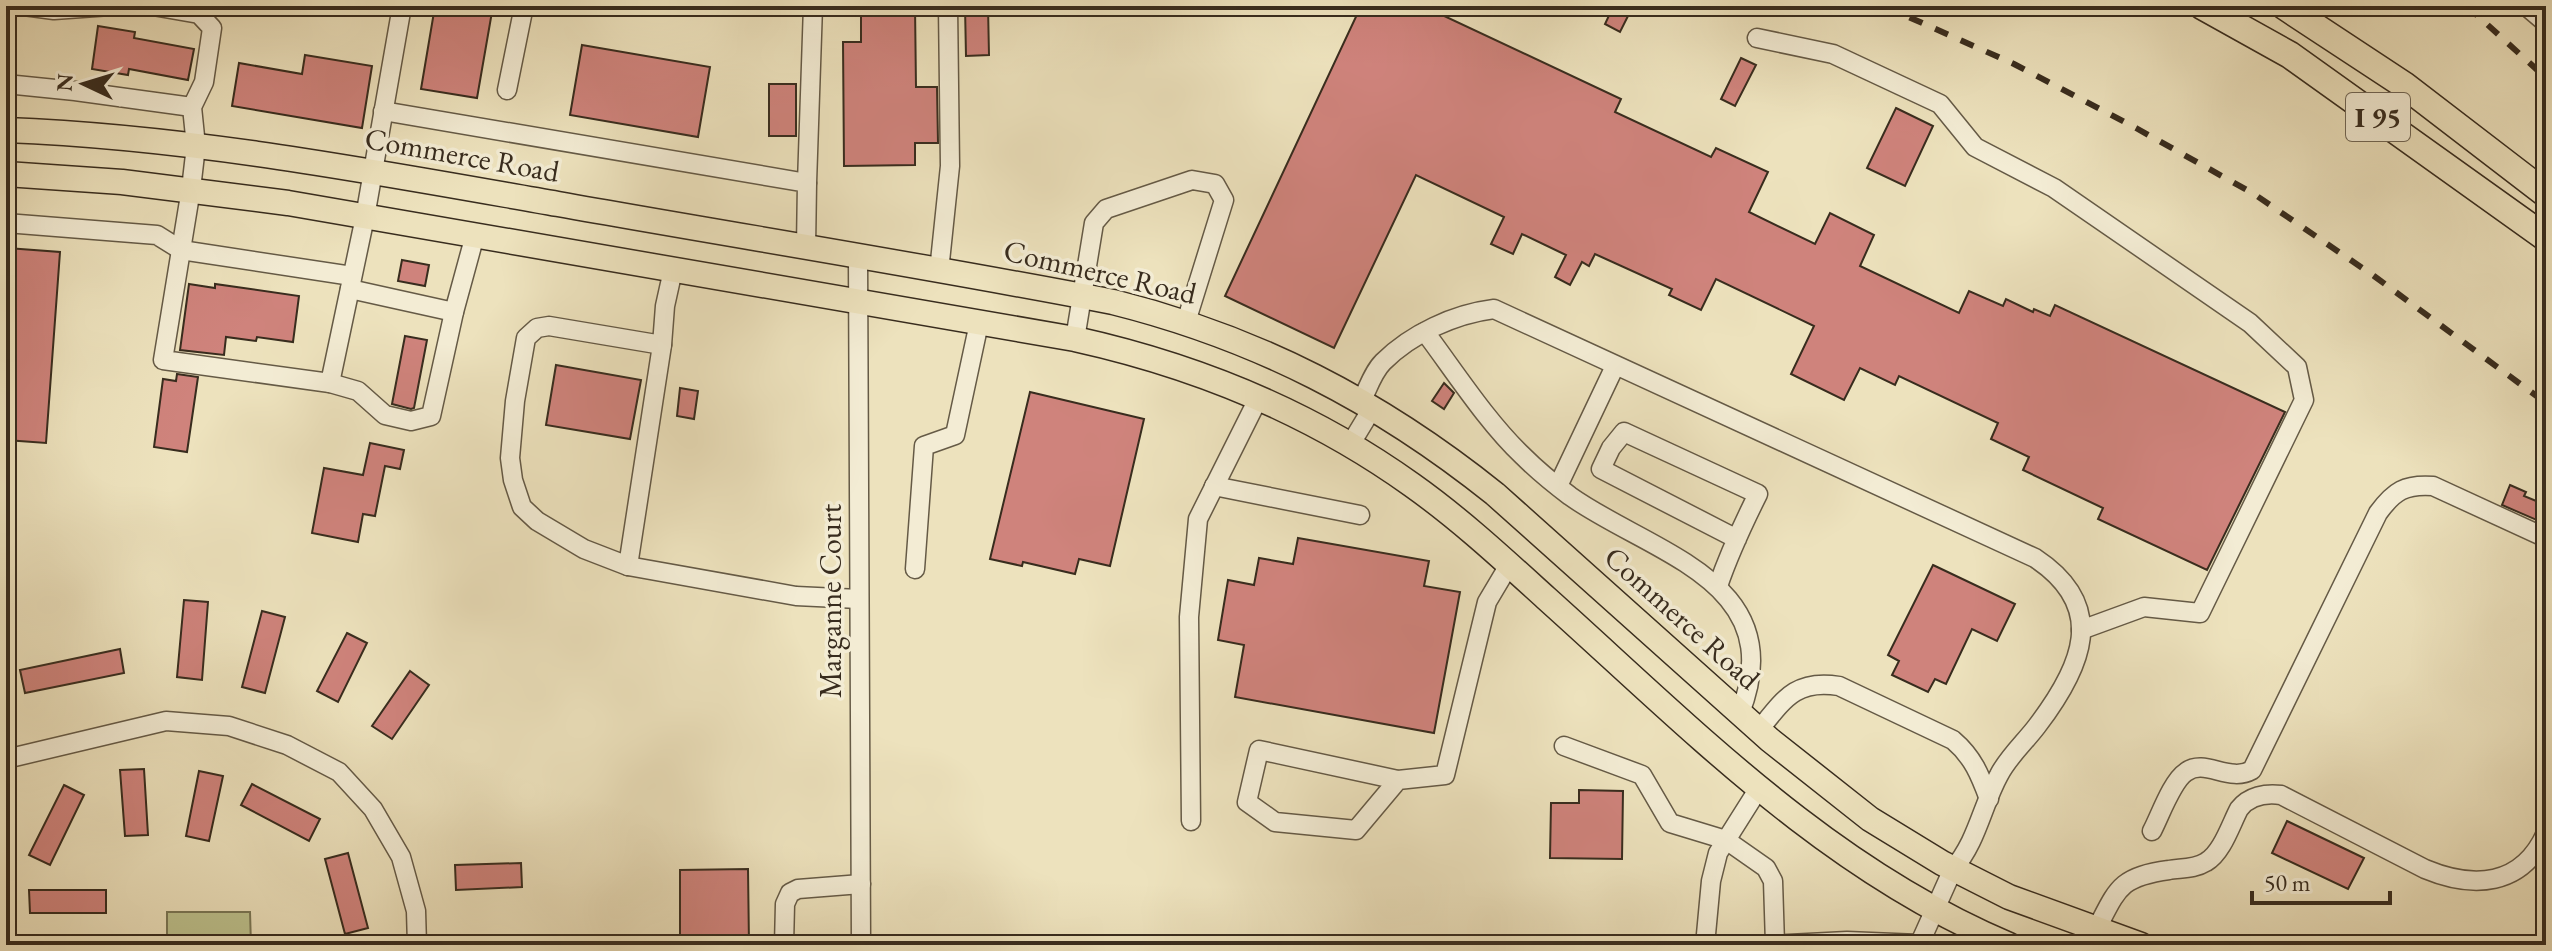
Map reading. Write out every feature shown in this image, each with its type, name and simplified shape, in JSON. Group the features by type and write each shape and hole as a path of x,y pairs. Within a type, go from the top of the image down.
{"highway":[{"name":"I 95","path":"2202,6 2290,55 2546,238"},
{"name":"I 95","path":"2284,6 2404,85 2546,194"}],"main road":[{"name":"Commerce Road","path":"6,130 118,137 373,172 1082,296 1186,322 1287,362 1367,404 1429,443 1495,494 1759,730 1844,800 1897,837 2023,903 2141,945"},
{"path":"6,174 191,189 1075,339 1177,366 1259,397 1350,445 1414,486 1509,565 1759,788 1848,857 1934,910 2009,945"}],"street":[{"path":"24,6 54,10 110,6"},
{"path":"153,6 199,14 212,28 204,82 192,107 196,146 163,360 330,383 358,391 385,415 411,421 431,416 475,235"},
{"path":"330,383 365,217 402,6"},
{"path":"507,90 524,6"},
{"path":"806,247 813,6"},
{"path":"939,271 950,166 948,6"},
{"path":"2526,6 2546,23"},
{"path":"1757,38 1833,54 1940,104 1975,147 2054,188 2250,323 2297,367 2304,400 2200,613 2144,607 2081,630"},
{"path":"6,84 192,107"},
{"path":"383,111 807,183"},
{"path":"1075,339 1094,223 1106,209 1192,180 1215,184 1224,200 1186,322"},
{"path":"6,223 157,235 181,250 351,283 454,312"},
{"name":"Marganne Court","path":"858,257 861,945"},
{"path":"628,566 662,345 665,306 673,270"},
{"path":"1350,445 1367,404 1373,377 1382,364 1425,332 1474,311 1494,309 2035,558 2055,571 2070,588 2078,606 2081,630 2078,654 2064,686 1999,773 1962,859 1953,869 1919,944 1847,941 1766,945"},
{"path":"915,569 924,446 955,435 979,323"},
{"path":"662,345 549,326 537,328 526,338 515,401 510,458 522,507 537,521 584,549 628,566 796,596 859,599"},
{"path":"1425,332 1522,456 1570,496 1697,570 1718,586 1737,611 1749,641 1751,677 1740,713"},
{"path":"1558,486 1615,366"},
{"path":"1191,821 1189,617 1198,519 1259,397"},
{"path":"1718,586 1728,555 1737,539 1758,494 1624,432 1611,448 1601,469 1737,539"},
{"path":"2152,831 2185,772 2203,767 2238,774 2252,770 2378,513 2393,494 2421,485 2433,486 2546,538"},
{"path":"1214,486 1360,515"},
{"path":"1398,780 1356,830 1275,822 1247,802 1259,750 1398,780 1445,775 1487,602 1509,565"},
{"path":"1759,730 1789,695 1821,683 1839,686 1953,740 1976,765 1989,799"},
{"path":"6,759 166,721 229,726 287,745 339,772 373,809 401,857 416,911 417,945"},
{"path":"1564,746 1642,775 1670,823 1726,840 1766,868 1771,874 1775,944"},
{"path":"2238,774 2249,800"},
{"path":"1705,945 1711,881 1718,853 1759,788"},
{"path":"2096,930 2112,900 2132,878 2199,865 2212,857 2239,809 2249,800 2271,794 2281,795 2425,869 2469,881 2503,878 2530,857 2546,833"},
{"path":"784,945 785,904 790,893 798,889 861,884"}],"green space":[{"path":"167,912 250,912 251,945 167,945"}],"building":[{"path":"435,6 493,6 477,98 421,89"},
{"path":"861,6 915,6 916,87 937,87 938,143 915,143 915,165 844,166 843,42 861,42"},
{"path":"965,6 988,6 989,55 966,56"},
{"path":"1361,6 1423,6 1621,99 1615,112 1711,157 1716,148 1768,172 1749,212 1815,244 1830,213 1874,235 1860,266 1959,313 1969,291 2003,306 2006,299 2050,316 2055,305 2285,412 2207,570 2098,519 2103,508 2023,470 2029,457 1991,439 1998,423 1899,376 1895,385 1860,368 1844,400 1791,374 1814,326 1716,279 1701,310 1669,295 1672,289 1595,254 1589,266 1582,262 1570,285 1555,277 1566,255 1522,234 1513,254 1491,244 1504,217 1416,175 1334,348 1225,296"},
{"path":"1612,9 1628,16 1620,32 1605,24"},
{"path":"98,26 135,32 134,38 194,49 188,80 129,69 128,75 92,69"},
{"path":"582,45 710,67 698,137 570,115"},
{"path":"305,55 372,66 362,128 232,106 239,63 302,74"},
{"path":"1741,58 1756,65 1735,106 1721,99"},
{"path":"769,84 796,84 796,136 769,136"},
{"path":"1896,108 1933,126 1905,186 1867,168"},
{"path":"7,248 60,252 46,443 6,440"},
{"path":"402,260 429,265 425,286 398,281"},
{"path":"189,284 215,288 215,284 299,296 293,342 226,337 224,355 180,350"},
{"path":"405,336 427,340 414,408 411,409 392,404"},
{"path":"556,365 641,380 630,439 546,425"},
{"path":"177,374 198,377 187,452 154,447 163,379 176,381"},
{"path":"1444,383 1454,393 1444,409 1432,401"},
{"path":"680,388 698,391 694,419 677,416"},
{"path":"1030,392 1144,419 1110,566 1079,559 1075,574 1023,562 1022,566 990,559"},
{"path":"370,443 404,450 400,469 385,466 375,516 363,514 358,542 312,533 324,468 363,475"},
{"path":"2510,485 2526,492 2524,496 2546,505 2546,524 2502,505"},
{"path":"1298,538 1429,561 1424,586 1460,592 1434,733 1235,697 1244,645 1218,640 1228,580 1254,585 1259,558 1293,564"},
{"path":"1933,565 2015,604 1997,641 1972,629 1946,684 1935,679 1928,692 1892,675 1899,661 1888,655"},
{"path":"184,600 208,602 202,680 177,677"},
{"path":"262,611 285,617 265,693 242,687"},
{"path":"347,633 367,643 338,702 317,691"},
{"path":"120,649 124,673 25,693 20,670"},
{"path":"410,671 429,685 392,739 372,726"},
{"path":"144,769 148,835 125,836 120,770"},
{"path":"199,771 223,776 209,841 186,836"},
{"path":"252,784 320,819 309,841 241,805"},
{"path":"64,785 84,795 50,865 29,855"},
{"path":"1579,790 1623,791 1622,859 1550,858 1551,803 1579,803"},
{"path":"2287,821 2364,858 2348,889 2272,853"},
{"path":"348,853 368,928 345,934 325,859"},
{"path":"521,863 522,887 456,890 455,865"},
{"path":"748,869 749,945 680,945 680,870"},
{"path":"29,890 106,890 106,913 30,913"}],"railway":[{"path":"1884,6 2014,64 2254,194 2374,276 2546,403"},
{"path":"2467,6 2546,78"}]}
